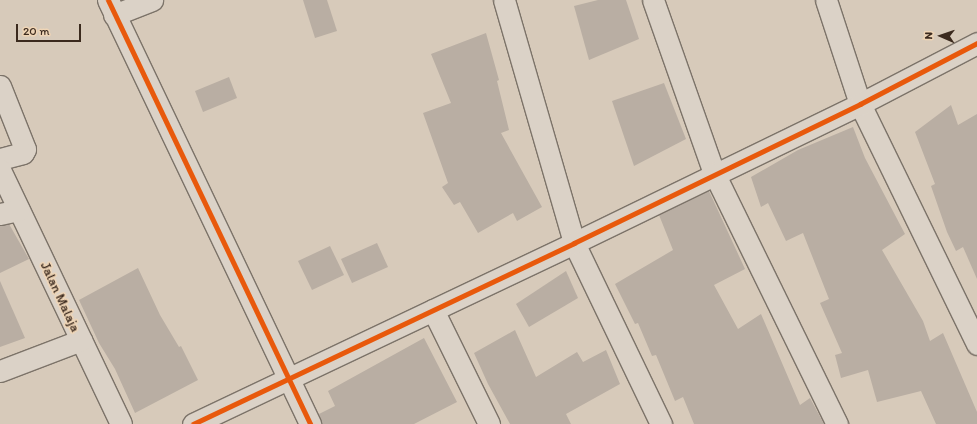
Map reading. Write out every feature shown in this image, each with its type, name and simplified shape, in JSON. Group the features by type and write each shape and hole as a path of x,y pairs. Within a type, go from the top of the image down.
{"street":[{"path":"152,0 111,7 310,424"},
{"path":"504,0 574,243 661,424"},
{"path":"653,0 714,173 837,424"},
{"path":"826,0 860,104 977,344"},
{"path":"193,424 574,243 714,173 860,104 977,43"},
{"path":"0,86 25,149 22,154 0,158"},
{"name":"Jalan Malaja","path":"0,170 9,212 81,340 121,424"},
{"path":"433,310 488,424"},
{"path":"0,371 81,340"}],"building":[{"path":"303,0 327,0 337,31 315,38"},
{"path":"598,0 626,0 639,39 589,60 574,6"},
{"path":"486,33 499,80 497,81 509,130 501,133 542,207 517,221 513,213 478,233 460,202 454,205 442,187 448,183 423,113 451,103 431,54"},
{"path":"229,77 237,98 203,112 195,91"},
{"path":"664,83 686,139 634,166 612,101"},
{"path":"951,105 958,125 977,114 977,279 963,247 956,251 947,232 931,186 935,184 915,132"},
{"path":"853,127 865,158 905,234 882,250 923,321 930,341 943,333 977,412 977,424 936,424 921,391 877,402 868,370 841,378 835,355 842,353 820,303 829,299 803,233 786,241 768,203 761,207 751,177 798,150"},
{"path":"709,191 745,269 714,285 738,329 761,314 800,405 810,398 824,424 694,424 683,397 675,401 656,355 652,356 638,323 635,324 615,284 673,250 659,215"},
{"path":"9,224 29,259 0,273 0,226"},
{"path":"377,243 388,267 352,283 341,259"},
{"path":"330,246 344,275 312,290 298,261"},
{"path":"138,268 160,315 179,347 181,346 198,380 135,413 115,369 99,343 79,300"},
{"path":"566,271 578,298 529,327 516,304"},
{"path":"0,281 25,338 0,347"},
{"path":"515,330 536,377 577,352 583,362 606,350 620,384 566,414 571,424 510,424 488,384 474,353"},
{"path":"424,338 457,402 414,424 322,424 319,414 335,406 328,391"}],"cycle path":[{"path":"108,0 310,424"},
{"path":"193,424 574,243 860,104 977,43"}]}
